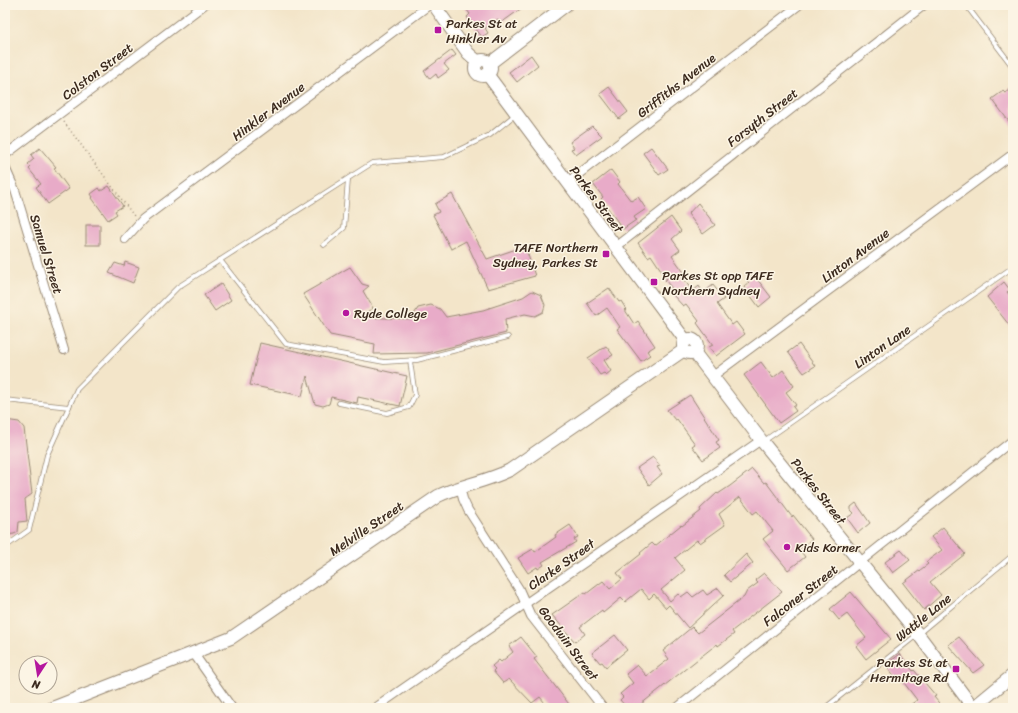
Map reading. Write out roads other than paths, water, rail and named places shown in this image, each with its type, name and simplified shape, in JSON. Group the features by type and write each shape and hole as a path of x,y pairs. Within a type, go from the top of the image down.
{"street":[{"name":"Colston Street","path":"5,155 204,5"},
{"name":"Hinkler Avenue","path":"125,239 139,223 429,5"},
{"name":"Parkes Street","path":"434,5 468,53 485,67 516,114 616,247 688,347 713,376 762,441 974,705"},
{"path":"485,67 566,5"},
{"name":"Griffiths Avenue","path":"567,183 799,5"},
{"name":"Forsyth Street","path":"616,247 924,5"},
{"name":"Linton Avenue","path":"713,376 1013,154"},
{"name":"Samuel Street","path":"5,167 15,190 64,350"},
{"name":"Melville Street","path":"52,708 194,654 231,638 438,496 460,487 486,480 510,470 688,347"},
{"name":"Falconer Street","path":"677,708 1013,440"},
{"name":"Clarke Street","path":"375,708 762,441"},
{"name":"Goodwin Street","path":"460,487 468,510 519,589 531,616 603,708"},
{"path":"194,654 232,708"},
{"path":"974,705 1013,675"}],"lane":[{"path":"966,5 1013,66"},
{"path":"5,547 28,530 47,455 77,389 178,286 348,180 372,163 444,157 490,135 516,114"},
{"path":"324,244 344,228 348,180"},
{"path":"220,260 286,344 384,362 410,361 508,337"},
{"name":"Linton Lane","path":"762,441 1013,267"},
{"path":"340,403 387,413 408,407 416,395 410,361"},
{"path":"5,400 69,407"},
{"name":"Wattle Lane","path":"825,708 918,634 1013,555"}],"place":[{"name":"Parkes St at Hinkler Av","path":"438,30"},
{"name":"TAFE Northern Sydney, Parkes St","path":"606,254"},
{"name":"Parkes St opp TAFE Northern Sydney","path":"654,282"},
{"name":"Ryde College","path":"346,313"},
{"name":"Kids Korner","path":"787,547"},
{"name":"Parkes St at Hermitage Rd","path":"956,669"}]}
